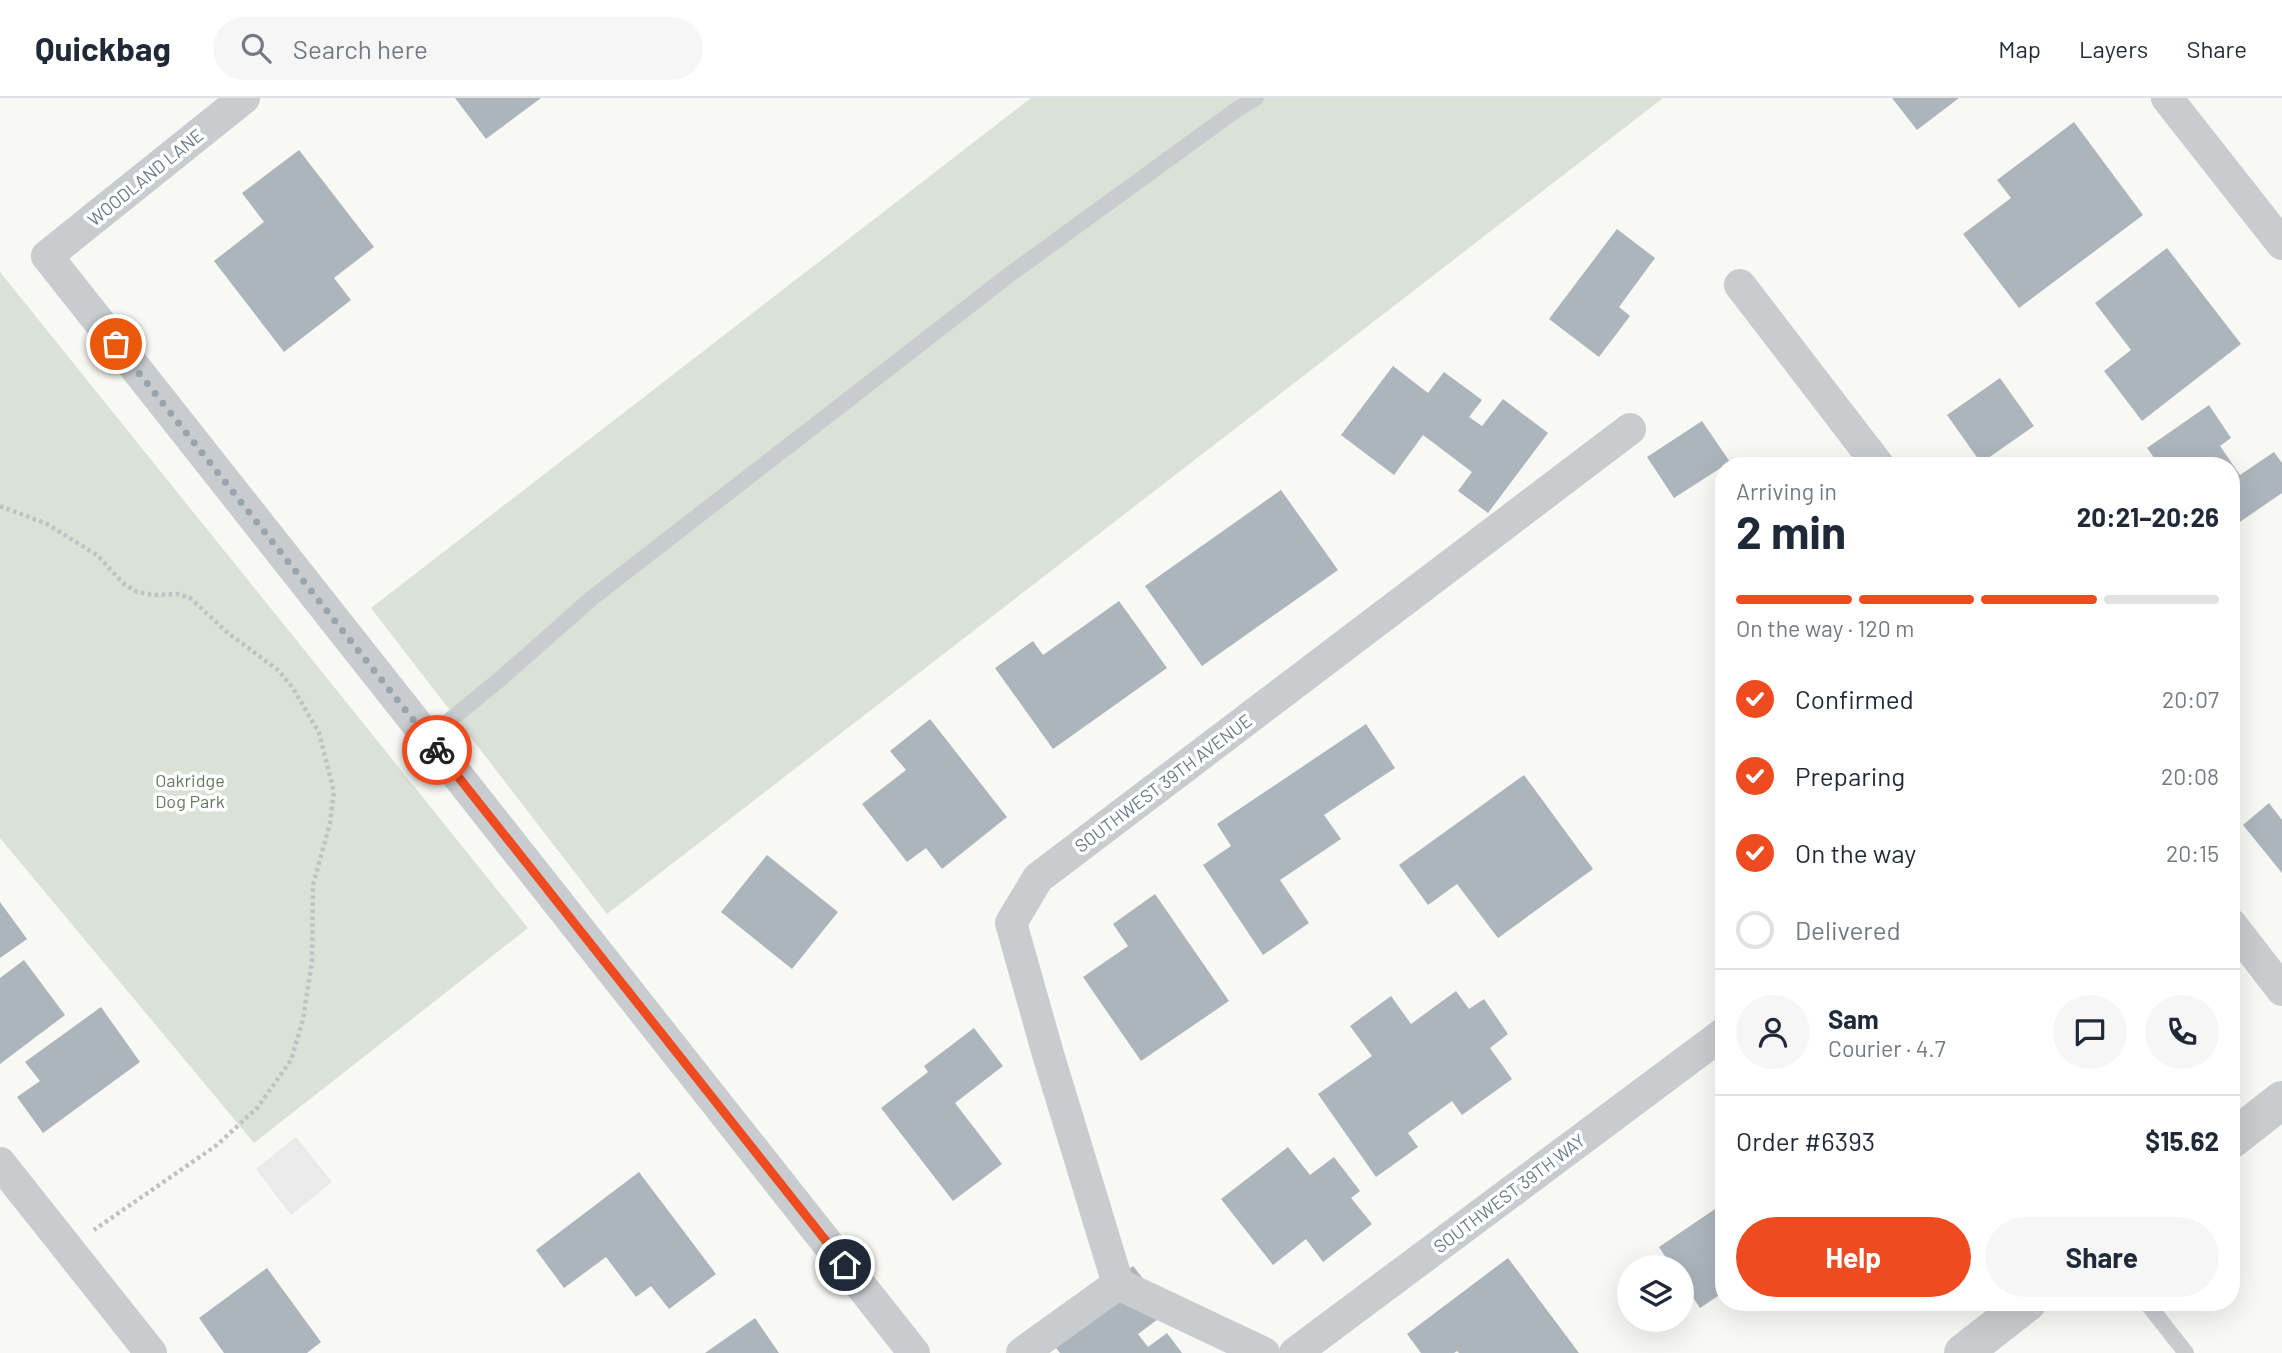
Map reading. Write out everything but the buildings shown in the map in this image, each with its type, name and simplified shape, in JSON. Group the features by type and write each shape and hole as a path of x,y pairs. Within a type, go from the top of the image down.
{"street":[{"name":"WOODLAND LANE","path":"244,98 47,256 428,738"},
{"path":"2167,98 2282,244"},
{"path":"1740,285 1872,457"},
{"name":"SOUTHWEST 39TH AVENUE","path":"1118,1284 1011,923 1038,878 1630,429"},
{"path":"428,738 915,1353"},
{"path":"2240,936 2282,990"},
{"name":"SOUTHWEST 39TH WAY","path":"1295,1353 1715,1040"},
{"path":"2240,1133 2282,1100"},
{"path":"0,1163 152,1353"},
{"path":"1022,1353 1118,1284 1264,1353"},
{"path":"1963,1353 2017,1311"}],"lane":[{"path":"428,738 592,598 1009,275 1256,98"},
{"path":"2153,1311 2186,1353"}],"path":[{"path":"0,506 47,524 97,555 124,584 137,592 177,594 190,598 228,633 278,670 293,688 319,733 334,793 330,823 313,886 312,961 303,1019 291,1060 258,1107 217,1144 68,1248"}],"shaded area":[{"path":"296,1137 332,1182 291,1215 256,1169"}],"green space":[{"path":"1031,98 1663,98 607,914 371,608"},
{"name":"Oakridge Dog Park","path":"0,272 528,928 254,1143 0,838"}],"way so far":[{"path":"116,344 437,750"}],"route":[{"path":"437,750 845,1265"}]}
